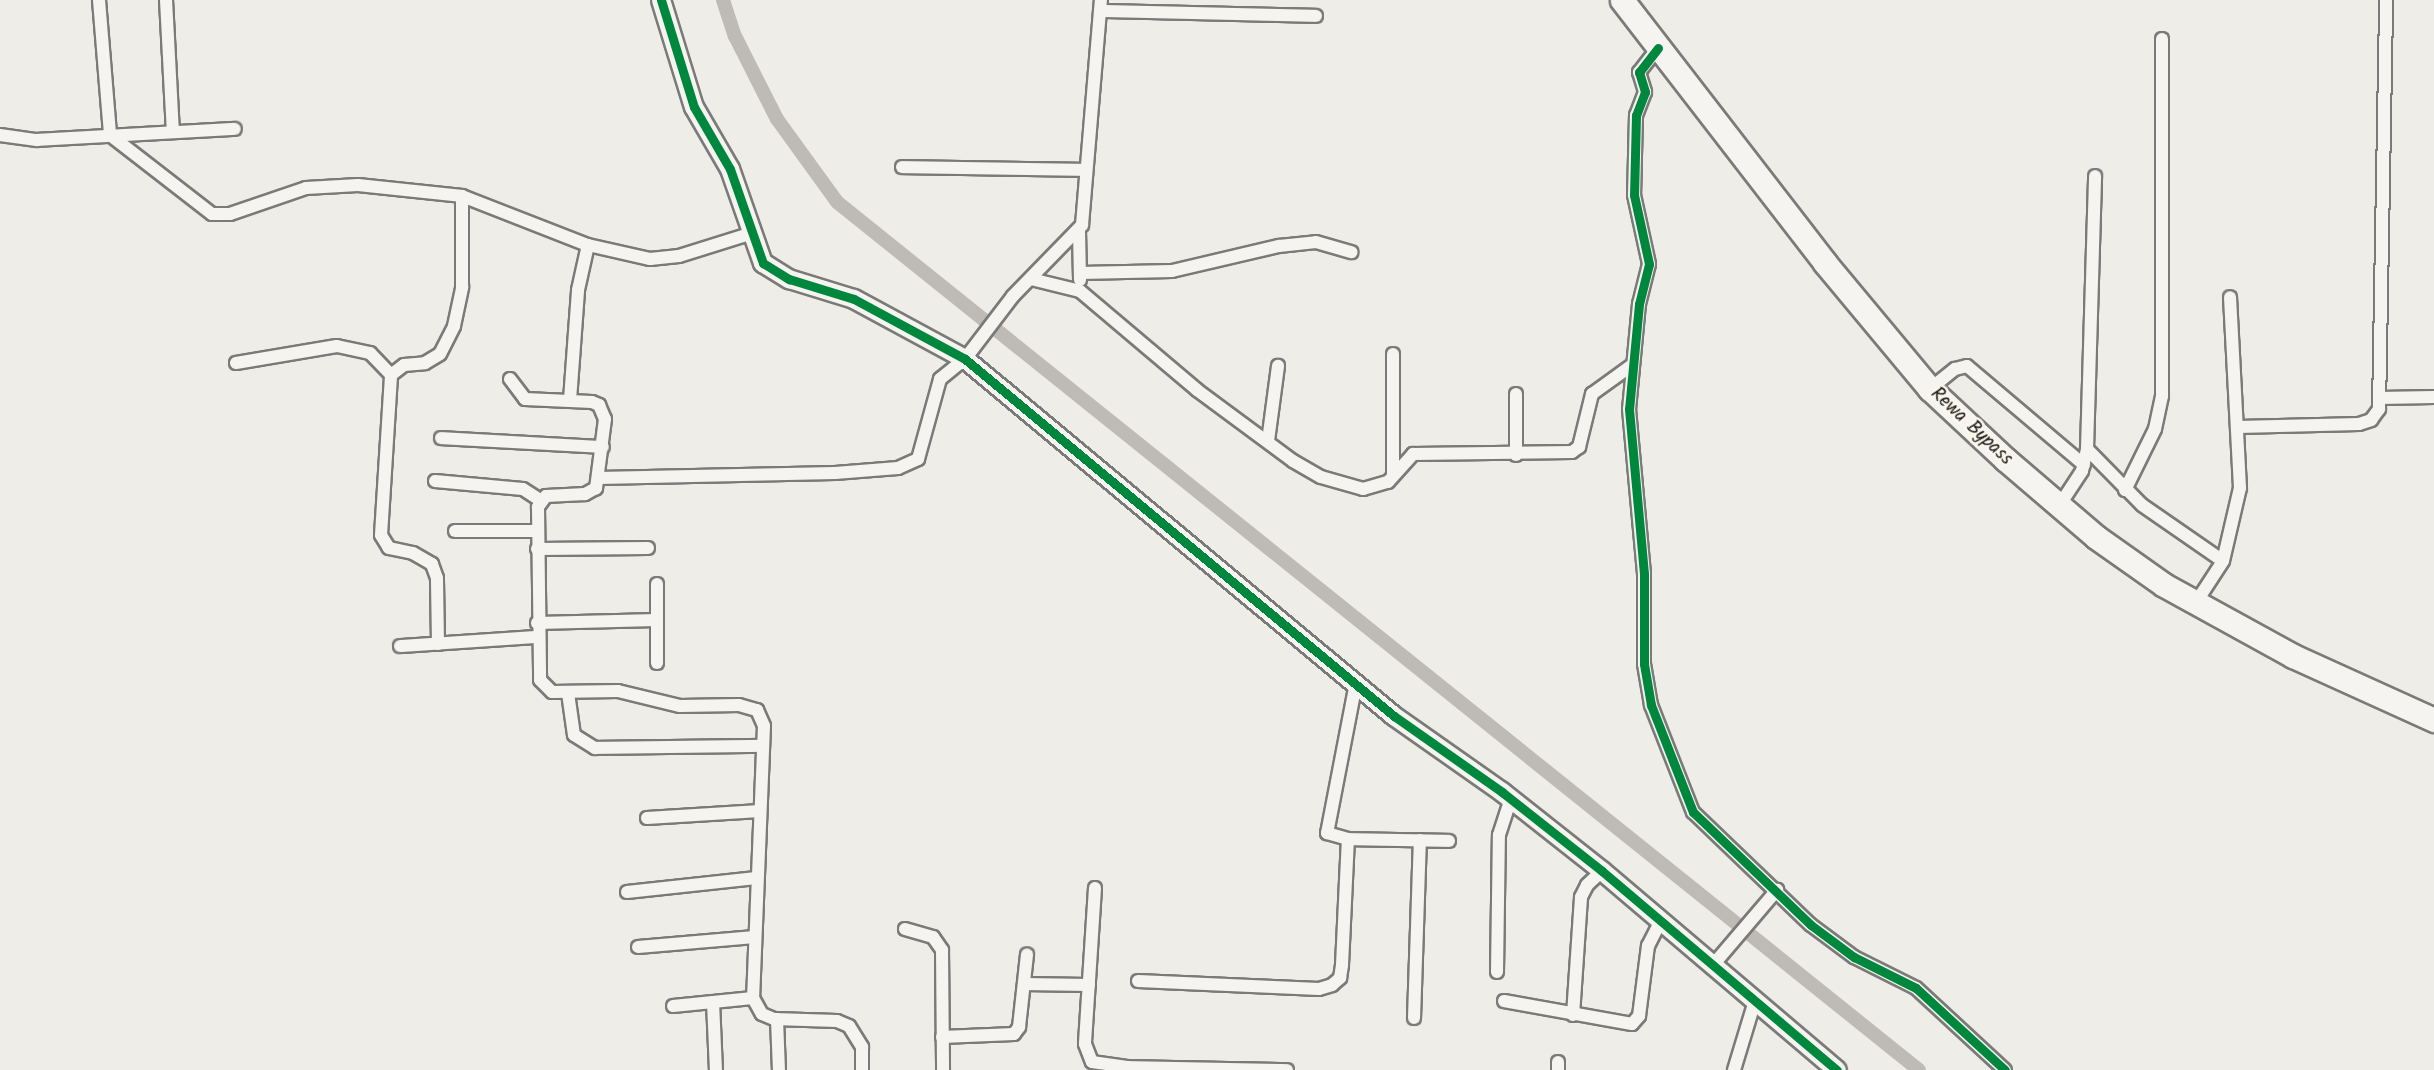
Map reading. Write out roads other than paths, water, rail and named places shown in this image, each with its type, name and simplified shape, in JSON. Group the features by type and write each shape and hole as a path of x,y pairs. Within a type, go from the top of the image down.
{"highway":[{"name":"Rewa Bypass","path":"1622,0 1930,389 2059,506 2132,564 2195,604 2340,679 2434,720"}],"street":[{"path":"99,0 110,135 212,214 230,214 306,188 358,185 462,196 588,245 650,259 679,256 752,233"},
{"path":"166,0 173,132"},
{"path":"661,0 694,107 730,169 763,263 773,271 854,299 968,354 1356,683 1511,799 1661,921 1716,961 1755,1001 1837,1070"},
{"path":"2238,426 2367,422 2376,415 2379,398 2386,0"},
{"path":"1080,291 1079,231 1100,6 1316,16"},
{"path":"2125,490 2155,429 2162,396 2162,38"},
{"path":"1658,48 1639,72 1645,92 1636,115 1634,195 1649,264 1631,366 1629,432 1644,574 1647,691 1688,804 1840,948 1916,988 2005,1070"},
{"path":"0,135 37,140 235,129"},
{"path":"902,167 1086,170"},
{"path":"2059,506 2084,465 2087,449 2095,176"},
{"path":"391,375 404,365 425,363 440,354 454,326 462,287 462,196"},
{"path":"598,478 835,473 911,465 923,446 940,379 968,354 1013,296 1079,231"},
{"path":"1080,273 1172,271 1316,242 1352,252"},
{"path":"570,400 578,290 588,245"},
{"path":"1031,279 1080,291 1197,390 1306,469 1336,483 1373,488 1393,476 1413,454 1563,455 1576,450 1588,400 1631,366"},
{"path":"2195,604 2223,561 2240,488 2230,297"},
{"path":"236,363 346,347 370,353 391,375 381,535 389,548 414,553 432,564 437,578 438,643"},
{"path":"1393,354 1393,476"},
{"path":"1268,441 1278,366"},
{"path":"1930,389 1955,369 1967,366 2084,465"},
{"path":"435,481 523,489 540,500 592,493 598,478 603,447 605,419 599,405 570,400 525,398 512,387 510,379"},
{"path":"1516,394 1516,455"},
{"path":"2379,398 2434,397"},
{"path":"441,438 603,447"},
{"path":"2087,449 2125,490 2158,518 2223,561"},
{"path":"540,500 536,531 540,680 552,692 618,691 680,706 747,706 761,717 763,746 753,998 762,1014 777,1019 849,1026 862,1047 862,1070"},
{"path":"455,531 536,531"},
{"path":"537,549 648,548"},
{"path":"657,584 657,663"},
{"path":"537,622 657,620"},
{"path":"400,646 537,637"},
{"path":"1356,683 1326,827 1331,837 1449,841"},
{"path":"568,693 574,735 595,748 763,746"},
{"path":"1497,972 1499,835 1511,799"},
{"path":"647,818 760,811"},
{"path":"1138,981 1320,989 1332,985 1342,965 1348,839"},
{"path":"1414,1018 1420,840"},
{"path":"1573,1015 1581,897 1587,885 1602,871"},
{"path":"627,892 756,878"},
{"path":"1095,888 1086,1054 1092,1062 1129,1069 1287,1070"},
{"path":"1716,961 1777,890"},
{"path":"1504,1001 1624,1025 1635,1022 1648,946 1661,921"},
{"path":"905,929 933,937 942,950 943,1070"},
{"path":"638,947 755,937"},
{"path":"942,1037 1014,1034 1019,1027 1027,954"},
{"path":"1024,984 1089,985"},
{"path":"673,1006 753,998"},
{"path":"1734,1070 1755,1001"},
{"path":"713,1002 716,1070"},
{"path":"777,1019 779,1070"}],"waterway":[{"path":"723,0 735,36 777,119 837,202 1919,1070"}]}
